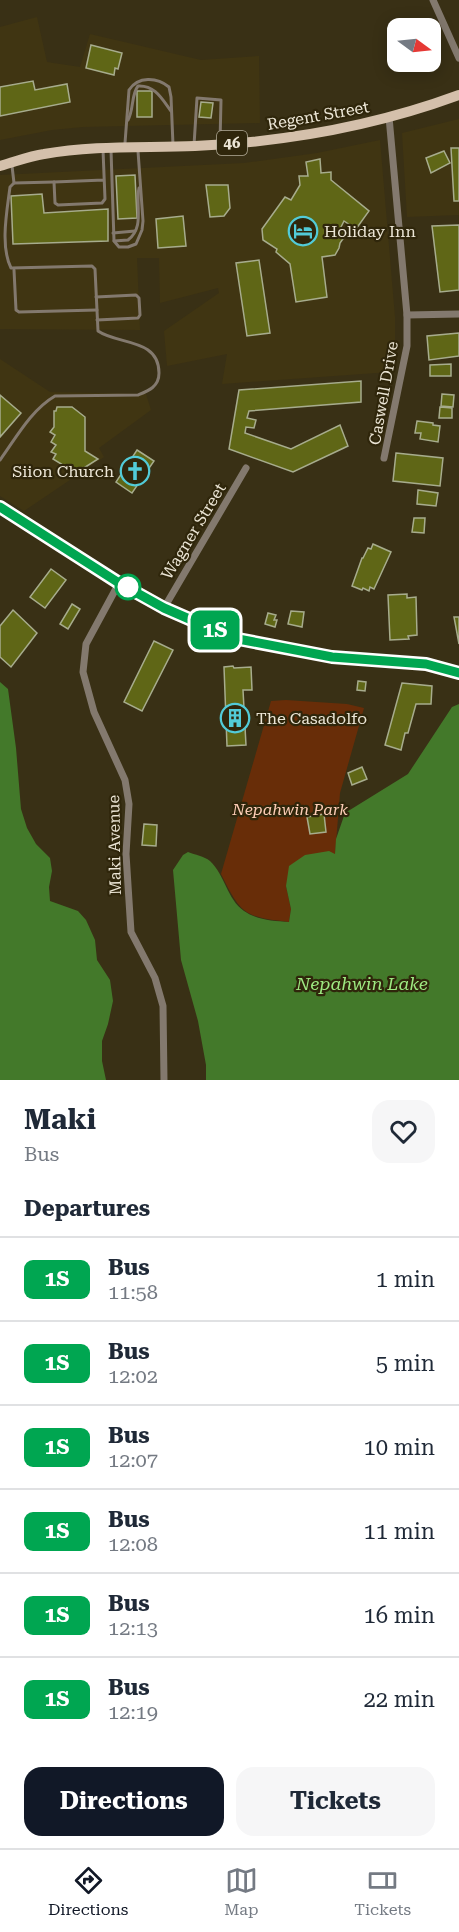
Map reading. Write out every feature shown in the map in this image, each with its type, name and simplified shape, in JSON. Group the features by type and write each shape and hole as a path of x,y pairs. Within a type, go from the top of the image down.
{"main road":[{"name":"Regent Street","path":"0,166 45,154 125,147 194,146 308,135 389,117 459,94"},
{"path":"0,507 119,583 164,608 233,638 332,657 426,664 459,673"}],"street":[{"path":"433,0 459,58"},
{"name":"Caswell Drive","path":"384,458 406,346 407,315 389,117"},
{"path":"407,315 459,314"},
{"name":"Wagner Street","path":"164,608 246,468"},
{"name":"Maki Avenue","path":"119,583 86,644 83,672 94,712 125,780 129,804 126,854 131,932 155,978 163,1006 164,1080"}],"lane":[{"path":"125,147 129,90 140,79 159,81 169,87 173,146"},
{"path":"126,123 132,112 138,86 149,86 154,89 172,112"},
{"path":"194,146 197,98 221,100 220,144"},
{"path":"107,148 114,241 119,247 128,247 136,244 140,237 142,221 138,147"},
{"path":"54,182 55,203 58,205 102,203 105,199 107,148"},
{"path":"12,162 14,183"},
{"path":"0,460 32,417 46,401 55,396 138,395 150,391 159,373 154,356 141,345 98,331 95,269 92,266 15,270 10,268 6,260 5,230 10,187 14,183 104,180"},
{"path":"114,241 128,240 136,231 137,195 140,184"},
{"path":"114,233 136,231"},
{"path":"15,270 16,310 19,312 97,310"},
{"path":"96,297 136,295 140,306 138,318 97,320"}],"shaded area":[{"path":"37,17 47,62 80,67 90,34 201,60 259,56 260,123 83,127 52,130 0,140 0,27"},
{"path":"459,119 459,215 407,217 402,133"},
{"path":"380,140 395,317 395,345 390,372 222,384 227,354 167,366 164,331 219,293 218,288 160,303 159,258 137,258 140,330 0,329 0,175 244,163 317,153"},
{"path":"0,359 50,392 146,394 151,410 99,448 104,457 24,511 0,496"}],"green space":[{"name":"Nepahwin Park","path":"271,701 347,704 364,708 340,793 335,855 286,886 291,909 289,922 262,918 246,911 234,898 221,874"}],"water":[{"path":"0,682 8,689 21,809 27,828 36,844 50,858 52,871 49,887 50,901 78,911 86,920 95,940 97,960 110,980 113,1001 102,1041 102,1061 106,1080 0,1080"},
{"name":"Nepahwin Lake","path":"459,704 459,1080 206,1080 206,1065 198,1021 181,960 173,870 183,855 188,852 210,861 238,906 244,911 260,918 289,922 291,909 286,886 289,866 305,855 329,851 335,854 336,839 345,813 408,774 452,707"}],"building":[{"path":"91,45 122,53 114,75 86,68"},
{"path":"33,81 35,90 67,84 70,102 0,116 0,87"},
{"path":"137,91 152,91 152,117 137,117"},
{"path":"201,102 213,103 211,118 199,117"},
{"path":"451,148 459,148 459,201 454,201"},
{"path":"444,151 450,163 431,173 426,158"},
{"name":"Holiday Inn","path":"320,159 321,173 331,172 331,180 369,211 356,229 344,221 341,227 347,233 335,255 322,257 327,297 296,302 290,264 276,252 277,249 263,240 262,229 285,197 291,200 300,185 299,176 308,176 306,162"},
{"path":"135,175 137,218 118,219 116,176"},
{"path":"206,185 228,185 230,208 224,216 210,217"},
{"path":"42,194 44,213 108,209 108,241 13,244 11,196"},
{"path":"183,216 186,246 158,248 156,219"},
{"path":"459,225 459,290 440,292 432,226"},
{"path":"259,260 270,333 247,336 236,263"},
{"path":"459,333 459,356 429,360 427,336"},
{"path":"451,364 451,376 430,376 430,365"},
{"path":"361,381 361,402 249,411 247,418 256,420 254,428 246,427 245,433 291,449 340,425 348,446 293,472 229,449 239,390"},
{"path":"442,394 454,395 453,407 441,406"},
{"path":"0,395 21,413 0,437"},
{"path":"57,407 72,407 85,417 85,451 98,459 76,473 53,459 56,454 51,452 56,445 51,442 55,435 50,432 54,427 54,411"},
{"path":"440,407 452,408 452,418 439,418"},
{"path":"417,421 440,426 438,442 420,439 421,433 415,433"},
{"name":"Siion Church","path":"137,450 154,461 132,493 116,482"},
{"path":"396,453 443,458 440,486 393,481"},
{"path":"418,490 438,493 436,506 417,504"},
{"path":"414,518 425,518 424,533 412,532"},
{"path":"373,544 391,552 374,589 370,587 369,591 363,588 362,590 352,586 362,558"},
{"path":"51,569 66,580 45,608 30,597"},
{"path":"407,594 407,598 416,597 417,635 408,636 409,639 390,640 388,595"},
{"path":"72,604 80,609 68,629 60,624"},
{"path":"13,610 37,633 11,667 0,657 0,626"},
{"path":"291,611 304,612 302,627 288,624"},
{"path":"268,613 276,615 275,627 265,624"},
{"path":"454,617 459,617 459,644"},
{"path":"154,641 173,650 142,711 124,702"},
{"name":"The Casadolfo","path":"233,666 234,668 251,667 252,690 243,690 246,745 227,746 224,667"},
{"path":"358,681 366,682 365,691 357,690"},
{"path":"402,683 432,686 431,704 416,704 401,750 385,745"},
{"path":"362,767 367,779 352,785 348,773"},
{"path":"324,814 326,832 310,834 307,817"},
{"path":"144,824 157,825 156,846 142,845"}],"bus line":[{"name":"1S","path":"0,507 119,583 164,608 233,638 332,657 426,664 459,673"}],"place":[{"name":"Holiday Inn","path":"303,231"},
{"name":"Siion Church","path":"135,471"},
{"name":"The Casadolfo","path":"235,718"}]}
